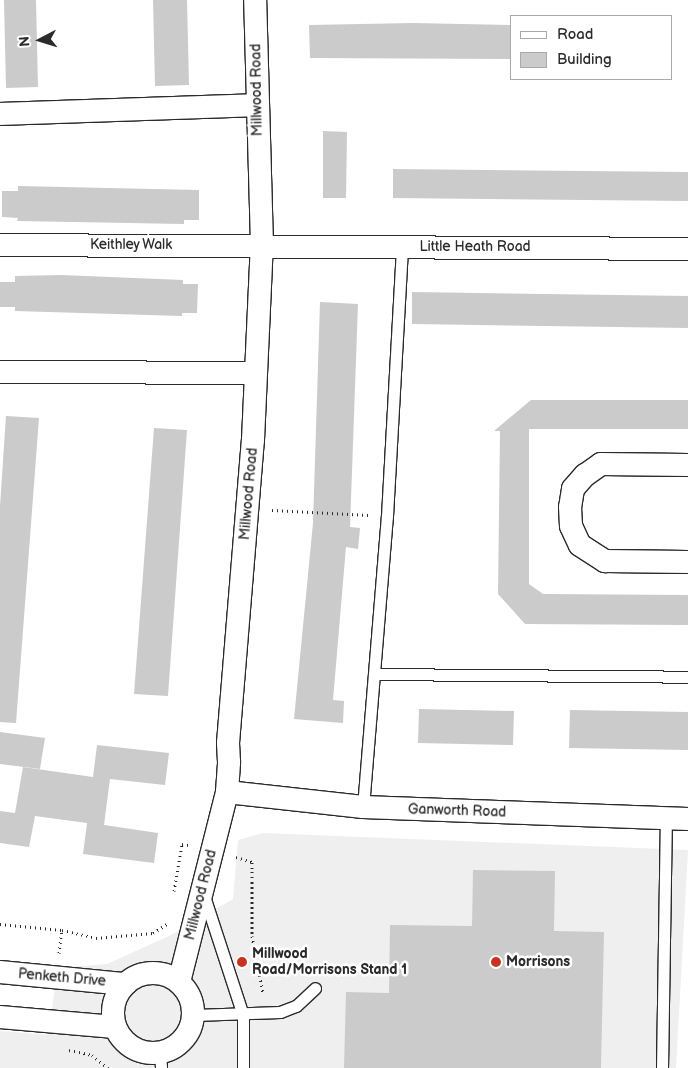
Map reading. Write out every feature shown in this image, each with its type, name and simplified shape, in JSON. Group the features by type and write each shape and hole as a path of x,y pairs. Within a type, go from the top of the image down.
{"street":[{"name":"Millwood Road","path":"179,982 227,792 248,509 262,244 255,0"},
{"path":"0,114 257,105"},
{"name":"Keithley Walk","path":"0,244 262,244"},
{"name":"Little Heath Road","path":"262,244 688,249"},
{"path":"0,372 255,373"},
{"path":"688,464 601,464 585,475 573,489 570,506 571,526 580,545 605,561 688,562"},
{"name":"Ganworth Road","path":"227,792 363,807 677,818"},
{"name":"Penketh Drive","path":"0,972 125,984 151,973 164,974 179,982"},
{"path":"0,1017 115,1027 133,1048 161,1061 183,1041 194,1015 188,993 179,982"},
{"name":"Penketh Drive","path":"115,1027 115,1000 125,984"}],"lane":[{"path":"363,807 387,516 402,247"},
{"path":"375,674 688,677"},
{"path":"662,1068 677,818"},
{"path":"202,890 244,1015 243,1068"},
{"path":"194,1015 266,1013 296,1006 315,988"}],"path":[{"path":"248,509 387,516"},
{"path":"172,897 182,844 212,850 252,862 252,936 266,1013"},
{"path":"0,924 62,930 96,938 153,933 167,924 169,915"},
{"path":"56,977 62,930"},
{"path":"65,1049 92,1055 108,1068"}],"shaded area":[{"path":"263,833 688,850 676,1068 0,1068 0,1031 49,1035 57,968 107,964 169,936 233,899 238,840"}],"building":[{"path":"4,0 36,0 38,87 6,88"},
{"path":"153,0 187,0 189,85 155,86"},
{"path":"413,23 510,25 510,59 310,58 309,25"},
{"path":"323,131 347,132 346,198 323,198"},
{"path":"393,169 688,172 688,201 393,198"},
{"path":"18,186 199,190 199,220 184,220 184,224 17,221 18,218 2,217 2,191 18,191"},
{"path":"61,275 183,280 183,284 198,284 197,313 182,313 182,316 15,311 15,307 0,307 0,282 15,282 15,276"},
{"path":"412,292 688,296 688,328 412,324"},
{"path":"320,302 358,304 350,527 360,528 358,549 346,547 333,700 344,701 343,723 294,719 313,523"},
{"path":"531,400 688,400 688,429 529,429 529,584 543,594 688,595 688,625 525,624 498,594 500,431 494,431"},
{"path":"6,416 39,418 16,723 0,722 0,506"},
{"path":"154,428 187,430 168,696 134,694"},
{"path":"419,709 514,711 513,745 418,743"},
{"path":"570,710 688,712 688,750 569,748"},
{"path":"0,732 45,738 40,769 0,764"},
{"path":"97,745 169,753 165,785 110,779 104,825 158,833 154,863 83,854 87,823 35,816 29,847 0,843 0,811 15,813 23,767 93,777"},
{"name":"Morrisons","path":"473,870 555,871 554,931 604,932 601,1068 344,1068 346,992 389,993 390,925 472,926"}],"place":[{"name":"Millwood Road/Morrisons Stand 1","path":"242,962"},
{"name":"Morrisons","path":"496,962"}]}
